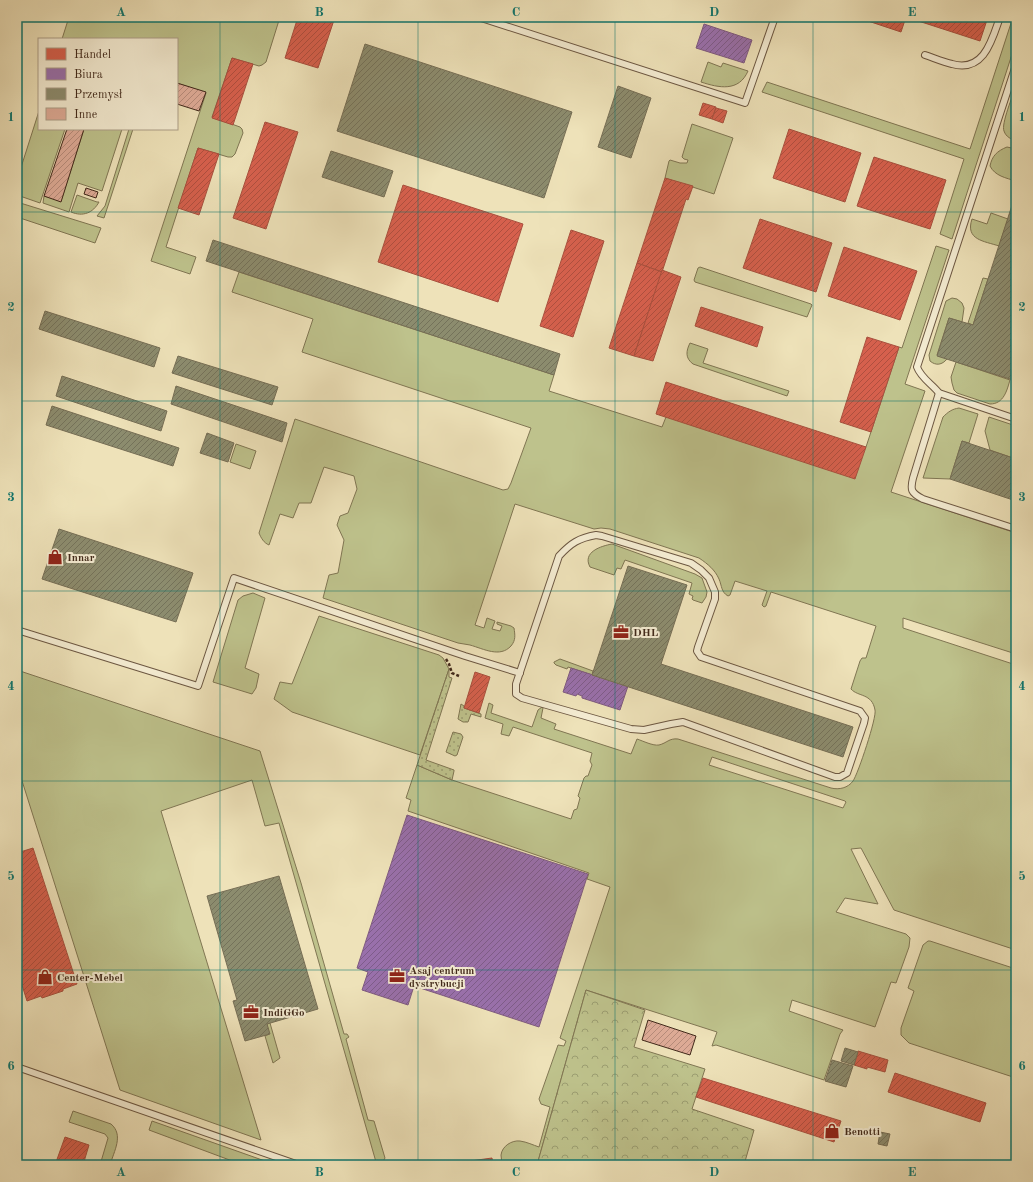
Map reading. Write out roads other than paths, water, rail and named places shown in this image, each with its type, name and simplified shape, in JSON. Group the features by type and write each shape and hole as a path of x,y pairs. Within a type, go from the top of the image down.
{"lane":[{"path":"478,17 745,103 775,17"},
{"path":"925,55 953,64 965,65 972,63 982,57 988,48 1000,17"},
{"path":"1016,65 917,367 924,378 939,393 1016,419"},
{"path":"939,393 912,478 912,491 915,495 923,499 1016,529"},
{"path":"596,535 691,563 702,570 709,578 715,599 697,651 701,657 860,711 865,718 847,773 840,777 683,722 644,730 631,729 522,698 516,694 515,690 520,672 559,556 567,547 576,541 596,535"},
{"path":"17,630 198,686 234,578 465,656 520,672"},
{"path":"17,1067 299,1165"}],"place":[{"name":"Innar","path":"55,557"},
{"name":"DHL","path":"621,632"},
{"name":"Asaj centrum dystrybucji","path":"397,976"},
{"name":"Center-Mebel","path":"45,977"},
{"name":"IndiGGo","path":"251,1012"},
{"name":"Benotti","path":"832,1131"}]}
